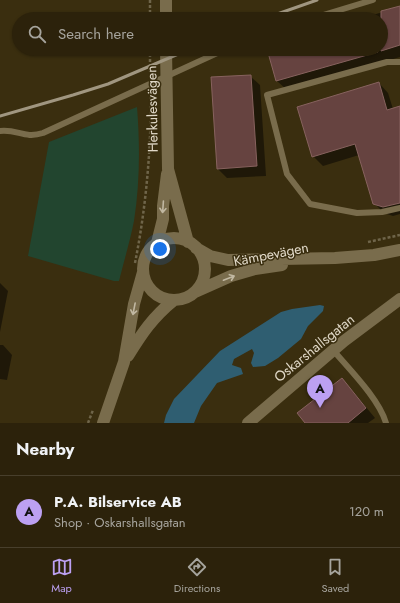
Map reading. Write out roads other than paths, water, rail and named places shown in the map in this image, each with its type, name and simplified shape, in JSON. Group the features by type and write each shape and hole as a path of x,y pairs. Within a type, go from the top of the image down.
{"main road":[{"path":"166,0 166,12"},
{"name":"Herkulesvägen","path":"157,243 163,219 163,206 168,169 166,56"},
{"name":"Herkulesvägen","path":"168,169 192,245"},
{"path":"103,423 124,362 139,269 144,263 146,256 157,243 174,238 183,239 192,245 202,256 205,266 204,276 200,286 193,293 184,298 174,300 157,295 150,288 139,269"},
{"name":"Kämpevägen","path":"192,245 210,256 228,260 335,258 374,255 400,250"},
{"name":"Kämpevägen","path":"193,293 231,276 255,269 335,258"},
{"name":"Oskarshallsgatan","path":"248,423 334,350 400,298"},
{"path":"124,362 144,330 164,308 174,300"}],"lane":[{"path":"333,12 373,0"},
{"path":"0,131 15,132 28,136 43,133 211,56"},
{"path":"400,62 387,62 268,95 287,174 310,204 357,213 382,212 400,208"},
{"path":"334,350 372,396 384,414 386,423"}],"water":[{"path":"320,305 324,306 323,311 308,326 301,339 278,358 265,366 253,367 251,363 254,353 252,349 234,359 232,365 241,368 243,374 217,383 201,406 194,423 164,423 166,415 174,399 220,351 281,312"}],"railway":[{"path":"283,12 317,0"},
{"path":"0,116 108,84 174,56"}],"place":[{"name":"P.A. Bilservice AB","path":"320,408"}]}
